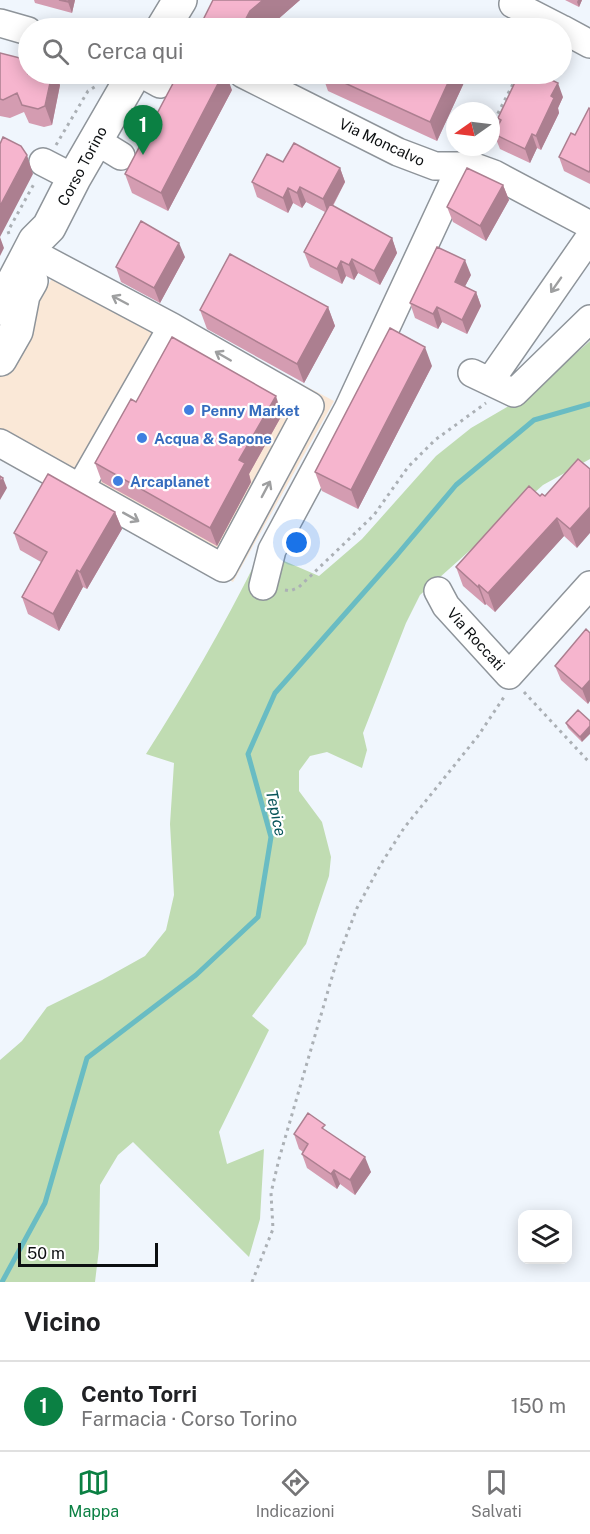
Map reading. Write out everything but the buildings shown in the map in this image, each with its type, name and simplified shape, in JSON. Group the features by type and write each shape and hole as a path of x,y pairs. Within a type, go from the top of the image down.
{"main road":[{"path":"169,18 180,0"},
{"name":"Corso Torino","path":"0,359 16,332 6,313 35,241 49,227 74,178 108,148 141,84"},
{"name":"Corso Torino","path":"6,313 23,295 44,259 48,249 49,227"}],"street":[{"path":"513,4 540,18"},
{"path":"0,23 18,28"},
{"path":"572,35 590,44"},
{"name":"Via Moncalvo","path":"263,84 398,152 435,166 472,166 494,174 590,225"},
{"path":"43,162 74,178"},
{"path":"263,586 272,550 348,409 461,166"},
{"path":"590,237 490,381 514,393 590,319"},
{"path":"0,443 223,568 310,406 172,327 44,259"},
{"path":"80,488 172,327"},
{"name":"Via Roccati","path":"438,591 446,606 512,678 590,585"}],"path":[{"path":"500,109 513,84"},
{"path":"263,586 290,591 299,586 374,515 408,467 490,381"},
{"path":"252,1282 273,1229 271,1193 279,1159 337,960 357,908 404,828 478,736 512,678 590,764"}],"shaded area":[{"path":"55,273 177,318 334,401 233,582 0,452 0,371"}],"green space":[{"path":"590,341 590,459 543,485 420,595 406,623 363,733 367,750 362,768 327,752 310,756 299,771 299,791 322,822 331,857 329,876 306,944 252,1016 269,1030 219,1132 227,1164 264,1149 260,1219 249,1257 133,1142 118,1155 100,1185 99,1249 95,1282 0,1282 0,1060 22,1041 47,1007 145,956 166,930 174,895 170,824 174,763 146,754 235,603 261,551 319,576 362,539 436,456 471,428 531,393"}],"waterway":[{"name":"Tepice","path":"2,1282 45,1203 87,1058 196,975 258,917 271,837 248,754 275,693 456,485 534,420 590,404"}],"place":[{"name":"Cento Torri","path":"143,155"},
{"name":"Penny Market","path":"189,410"},
{"name":"Acqua & Sapone","path":"142,438"},
{"name":"Arcaplanet","path":"118,481"}]}
